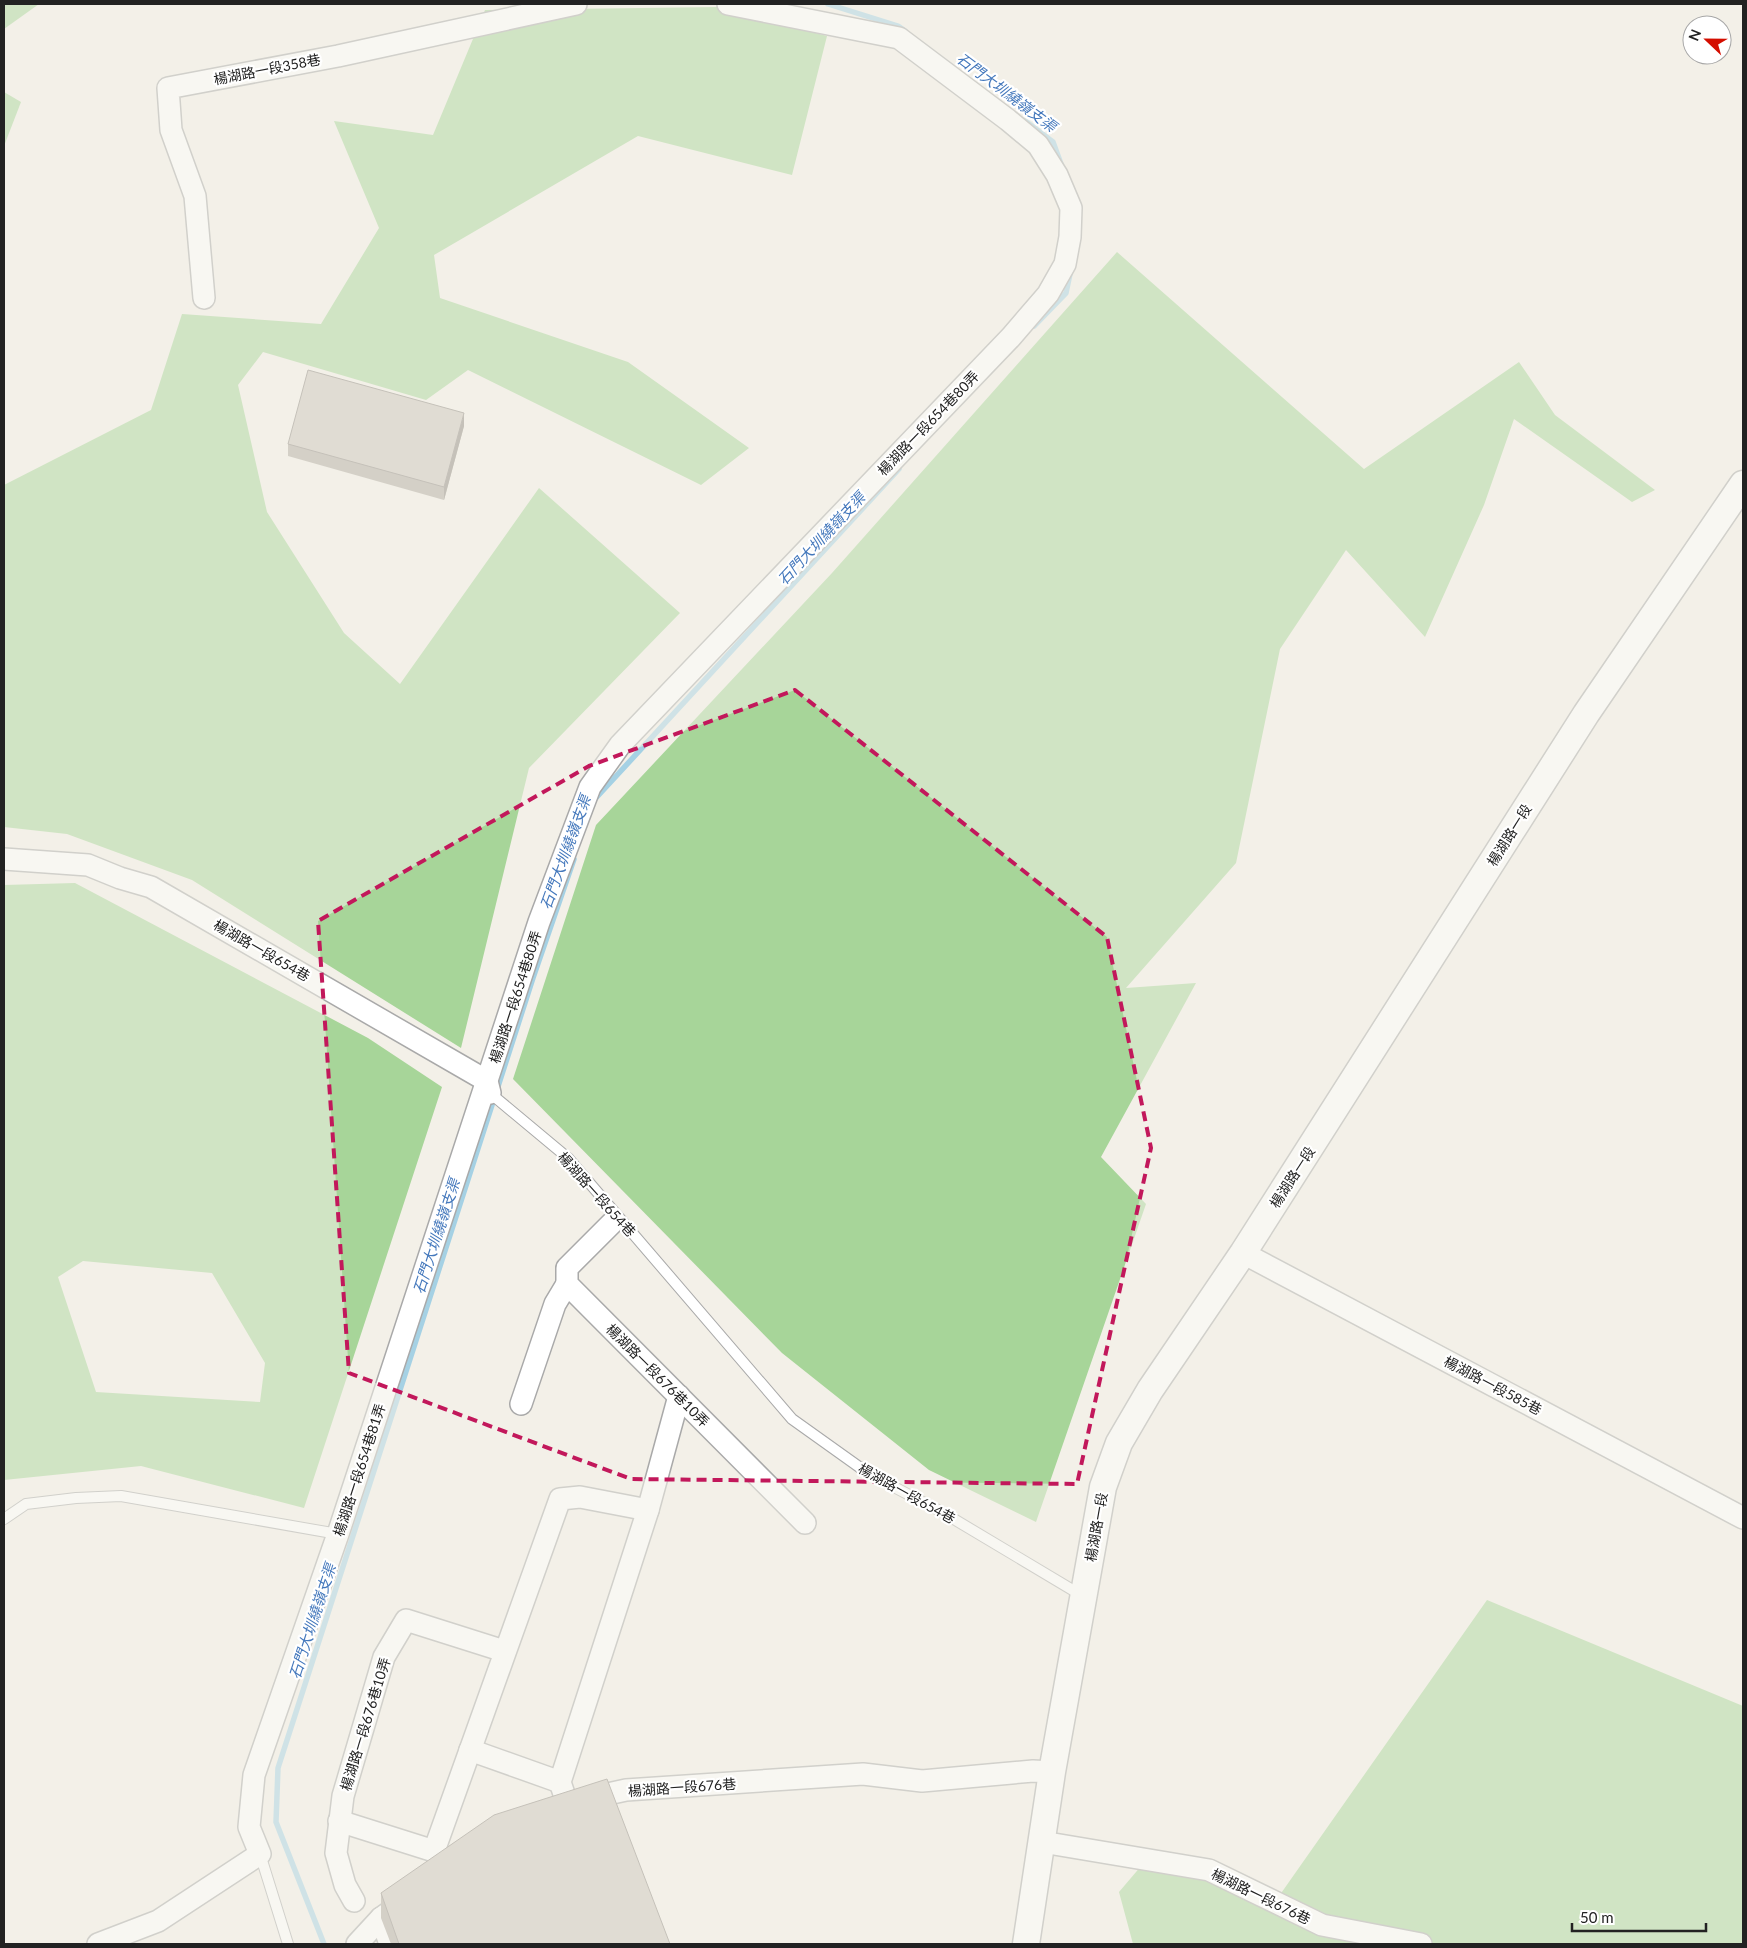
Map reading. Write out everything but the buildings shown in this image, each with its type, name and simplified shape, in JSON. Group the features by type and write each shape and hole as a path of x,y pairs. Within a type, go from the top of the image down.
{"street":[{"name":"楊湖路一段358巷","path":"204,298 195,196 171,130 168,88 338,56 576,4"},
{"name":"楊湖路一段654巷80弄","path":"488,1087 539,922 590,787 620,745 1011,337 1048,294 1064,264 1070,236 1071,208 1057,175 1038,145 1008,120 899,38 728,4"},
{"name":"楊湖路一段","path":"1026,1944 1052,1772 1103,1487 1119,1443 1150,1390 1243,1253 1586,714 1743,484"},
{"name":"楊湖路一段654巷","path":"4,859 88,865 120,878 151,887 488,1087"},
{"name":"楊湖路一段654巷81弄","path":"260,1854 249,1827 254,1775 338,1534 488,1087"},
{"path":"521,1404 556,1304 567,1284 567,1268 612,1223"},
{"name":"楊湖路一段585巷","path":"1243,1253 1743,1518"},
{"name":"楊湖路一段676巷10弄","path":"567,1284 805,1523"},
{"path":"470,1750 560,1782 648,1510 679,1396"},
{"path":"339,1821 434,1850 560,1499 580,1498 648,1510"},
{"name":"楊湖路一段676巷10弄","path":"354,1902 345,1884 336,1853 343,1796 384,1657 406,1620 504,1652"},
{"name":"楊湖路一段676巷","path":"560,1782 559,1806 608,1804 626,1790 863,1774 922,1781 1033,1771 1052,1772"},
{"name":"楊湖路一段676巷","path":"1042,1842 1209,1870 1322,1925 1421,1944"},
{"path":"98,1944 158,1921 260,1854"},
{"path":"357,1944 381,1918 422,1889"},
{"path":"381,1918 390,1944"}],"lane":[{"name":"楊湖路一段654巷","path":"488,1087 509,1108 568,1158 792,1419 869,1474 942,1512 1083,1596"},
{"path":"4,1519 26,1504 76,1498 121,1496 338,1534"},
{"path":"260,1854 288,1944"}],"highlighted area":[{"path":"795,690 1107,937 1151,1148 1077,1484 631,1479 349,1373 318,921 589,766"}],"green space":[{"path":"4,4 39,4 4,29"},
{"path":"717,7 827,36 792,175 638,136 434,255 440,298 628,362 749,448 701,485 468,370 426,400 263,352 238,385 267,512 344,633 400,684 539,488 680,613 529,768 461,1048 192,880 67,834 4,827 4,485 151,410 182,314 321,324 379,228 334,121 433,135 485,10"},
{"path":"4,92 21,102 4,146"},
{"path":"1117,252 1364,469 1519,362 1555,415 1655,490 1632,502 1514,419 1484,505 1425,637 1346,550 1280,649 1236,863 1126,988 1196,983 1101,1157 1146,1204 1036,1522 929,1470 782,1353 513,1079 596,825 832,573"},
{"path":"75,883 368,1038 442,1087 304,1508 141,1466 4,1480 4,885","holes":["83,1261 212,1273 265,1363 260,1402 96,1392 58,1277"]},
{"path":"1487,1600 1743,1706 1743,1944 1133,1944 1119,1892 1142,1865 1277,1899"}],"waterway":[{"name":"石門大圳繞嶺支渠","path":"828,4 898,26 905,31"},
{"name":"石門大圳繞嶺支渠","path":"1025,121 1053,142 1061,164"},
{"name":"石門大圳繞嶺支渠","path":"1034,326 1066,293 1070,274"},
{"name":"石門大圳繞嶺支渠","path":"595,799 899,469"},
{"name":"石門大圳繞嶺支渠","path":"324,1944 276,1822 278,1768 533,978 574,859"}]}
